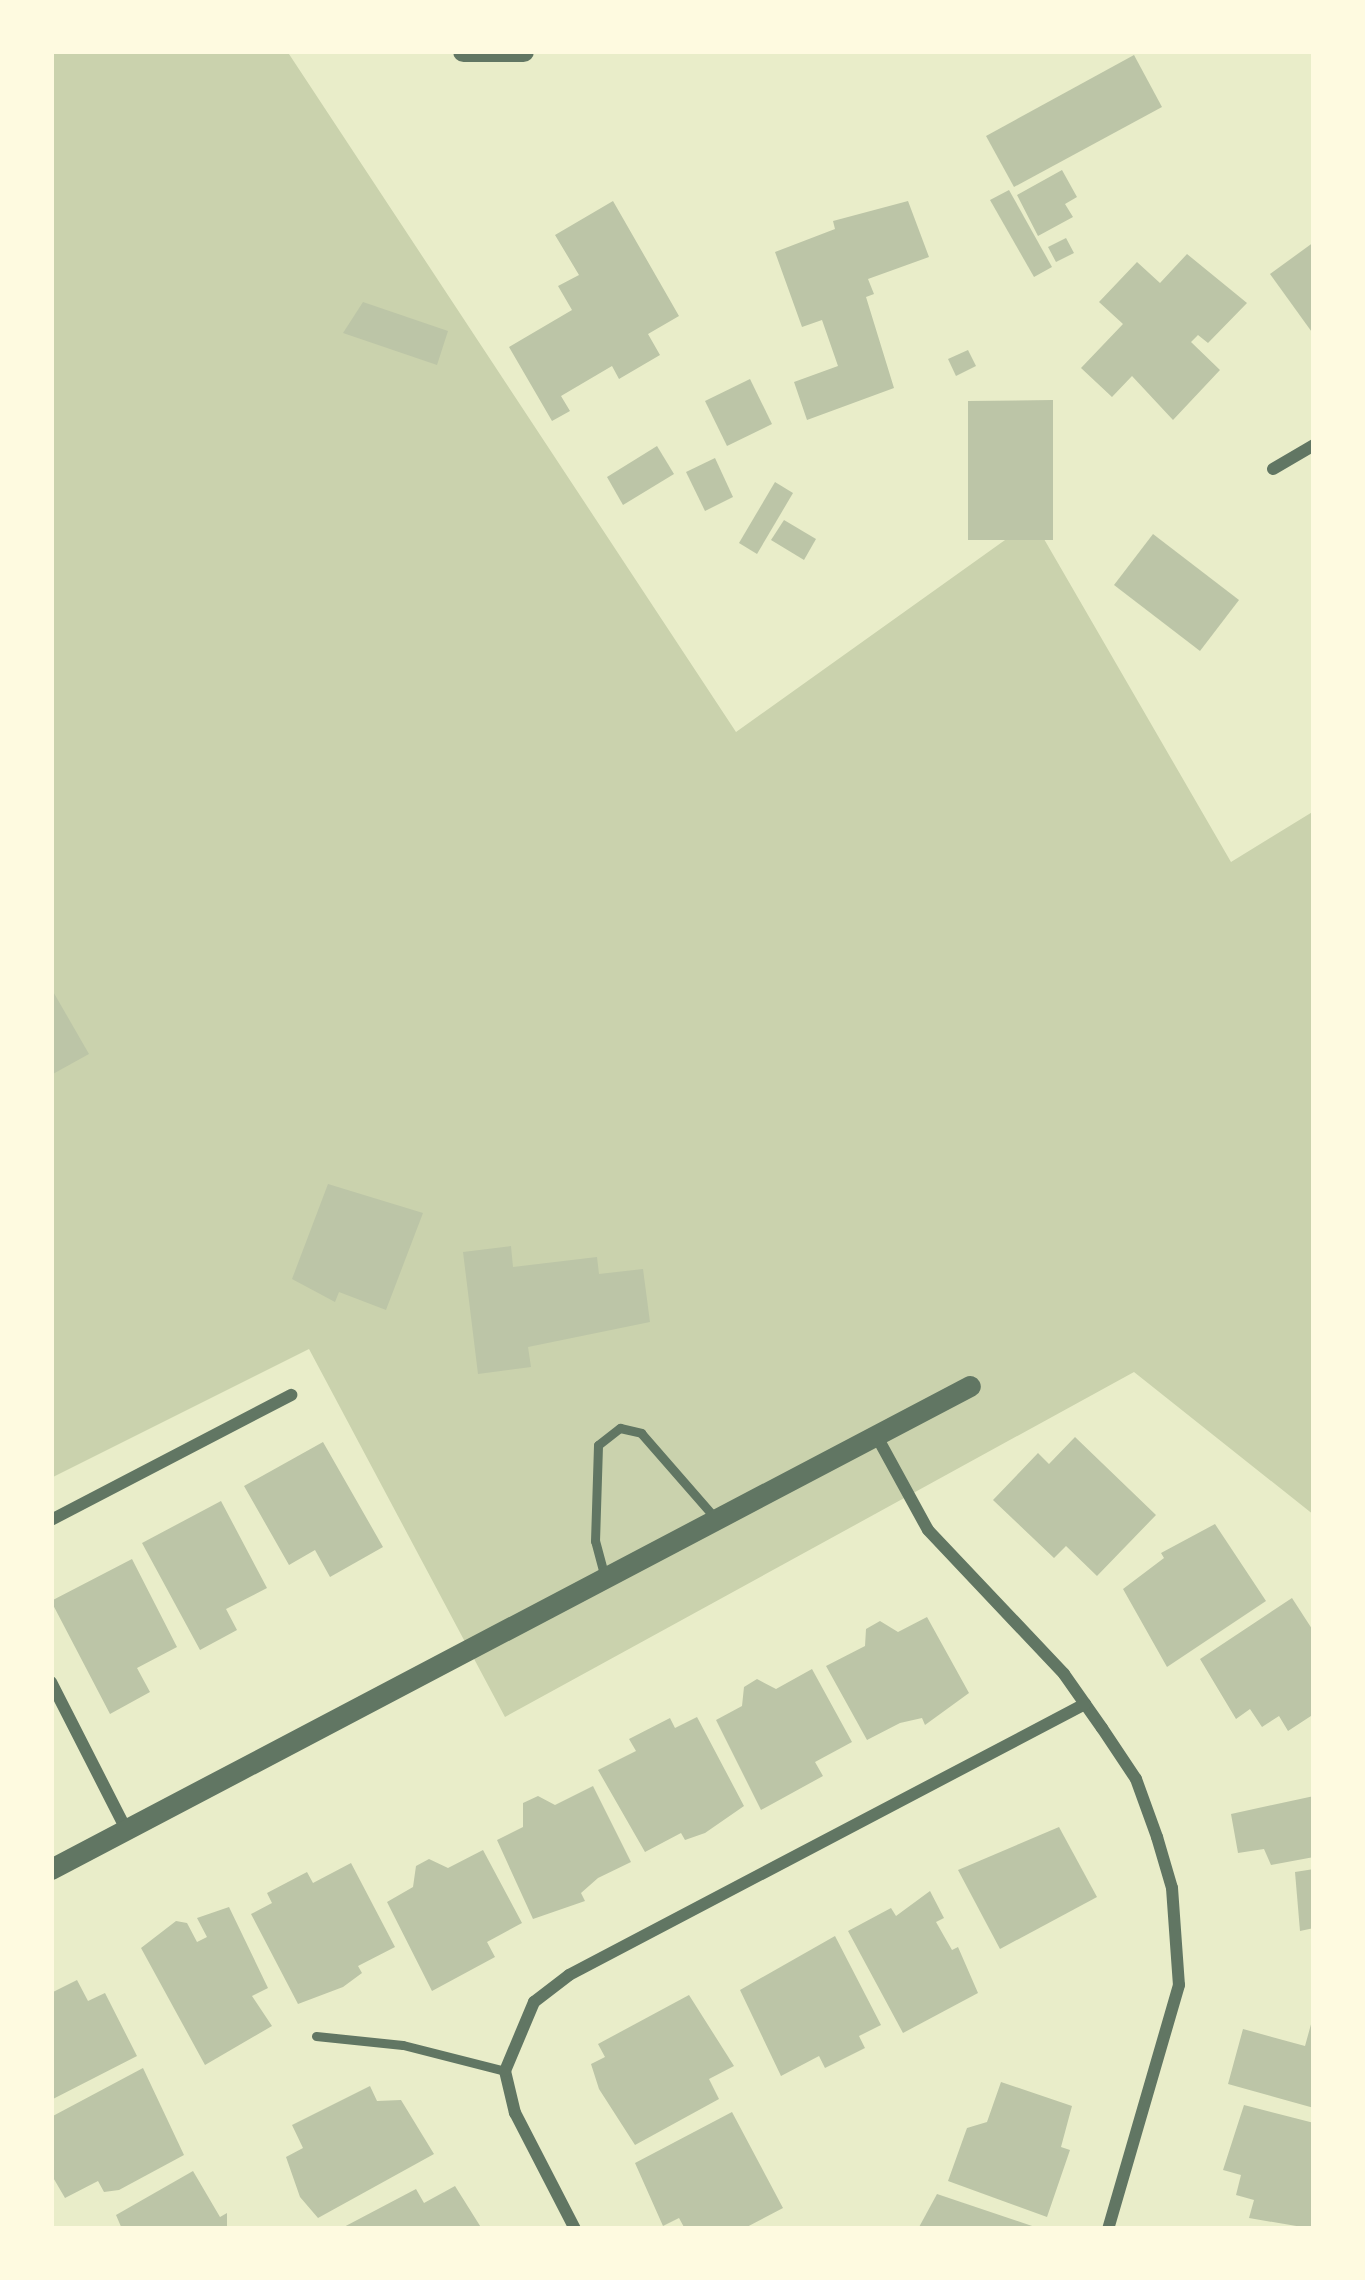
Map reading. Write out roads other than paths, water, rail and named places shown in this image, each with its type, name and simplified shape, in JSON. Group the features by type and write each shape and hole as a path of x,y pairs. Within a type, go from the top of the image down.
{"street":[{"path":"463,51 523,51"},
{"path":"1274,469 1314,445"},
{"path":"51,1869 970,1386"},
{"path":"51,1520 292,1394"},
{"path":"876,1436 928,1530 1085,1704 1136,1779 1172,1888 1178,1935 1174,2025 1108,2229"},
{"path":"51,1682 127,1829"},
{"path":"575,2229 514,2113 505,2071 534,2002 569,1975 1085,1704"}],"lane":[{"path":"605,1578 595,1540 598,1445 620,1428 657,1448 716,1519"},
{"path":"316,2036 403,2045 505,2071"}]}
